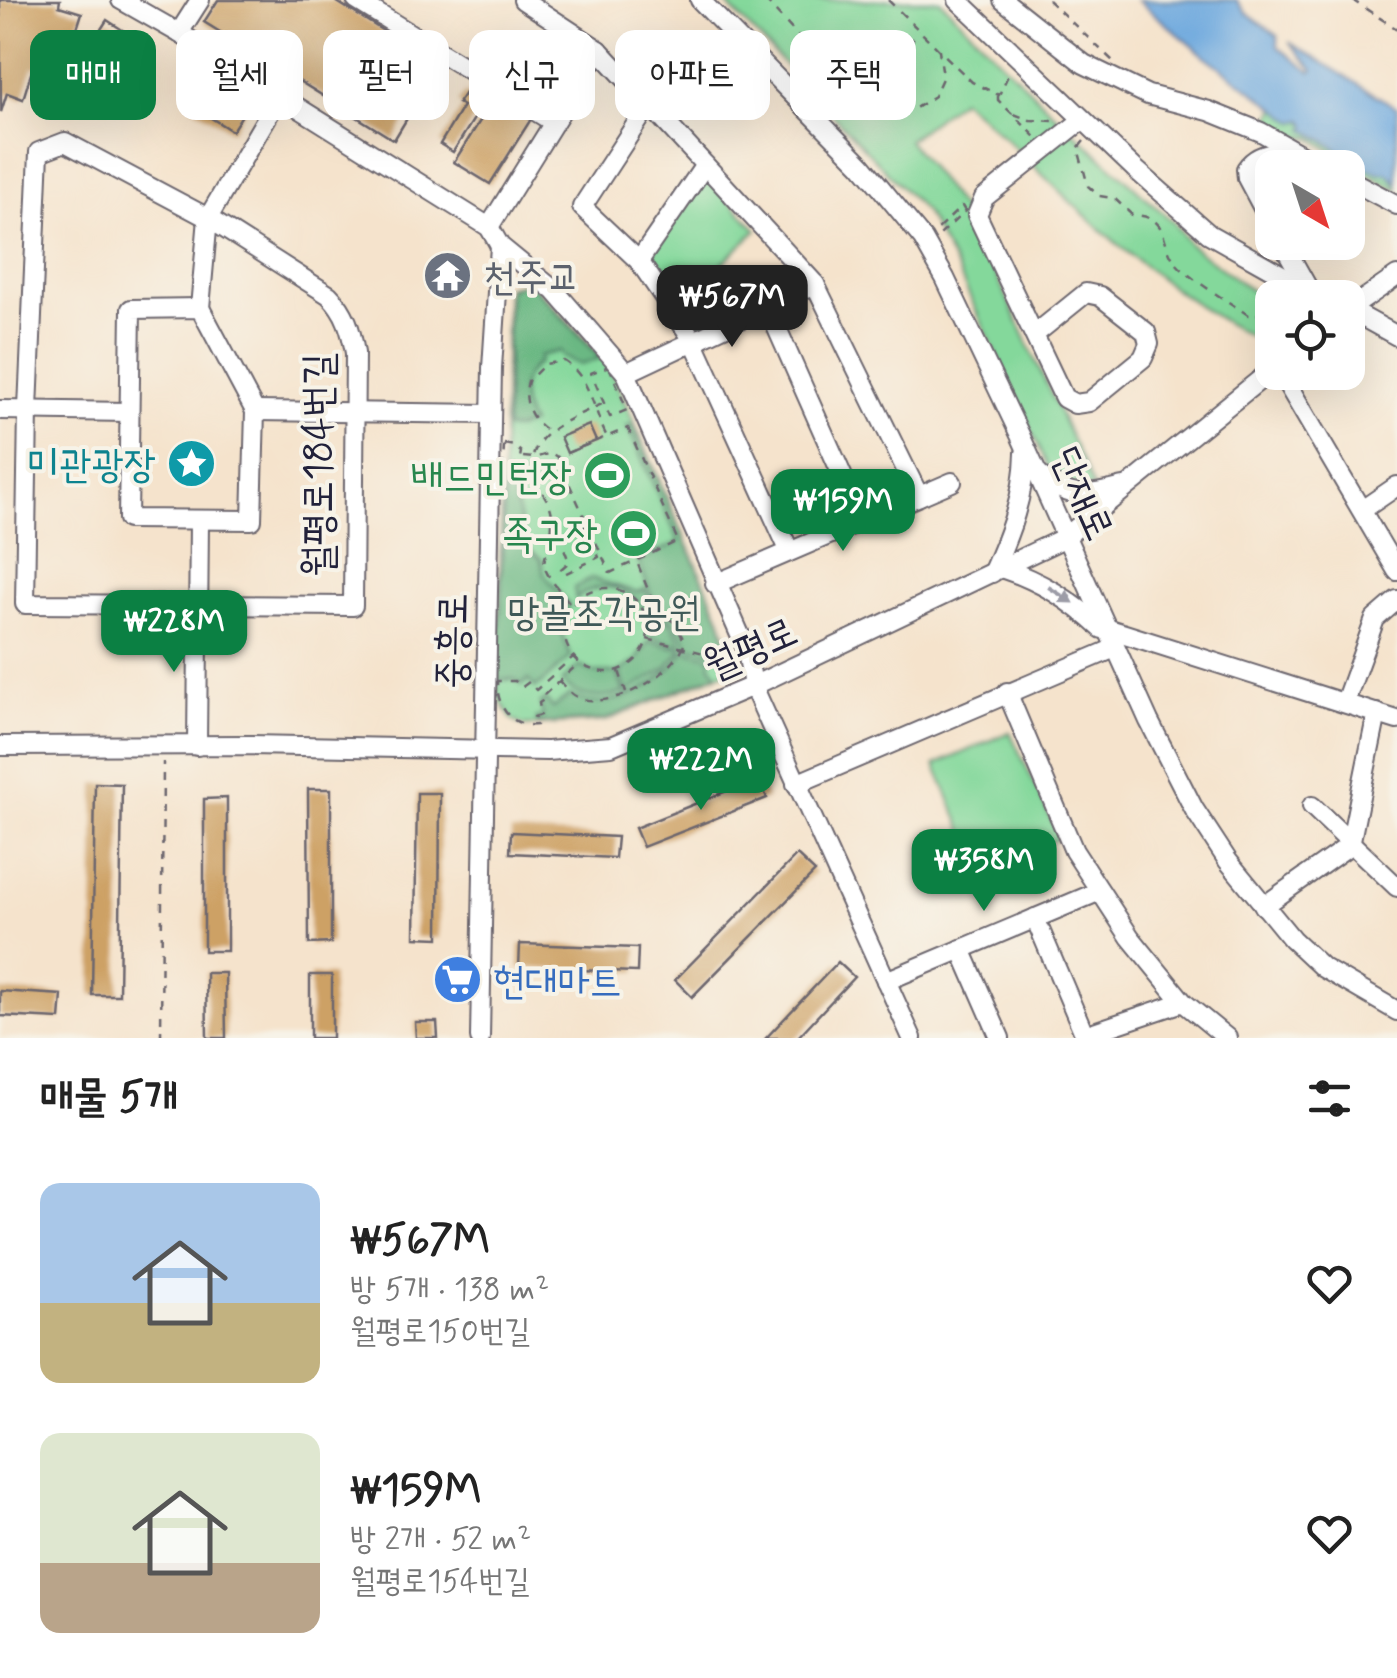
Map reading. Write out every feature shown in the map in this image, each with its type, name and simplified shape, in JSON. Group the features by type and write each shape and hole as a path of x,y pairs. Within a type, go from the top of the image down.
{"street":[{"path":"121,0 176,31"},
{"path":"182,30 200,0"},
{"path":"356,0 553,122"},
{"path":"523,0 599,50 615,68"},
{"name":"단재로","path":"700,0 900,208 945,278 1110,638 1194,809 1228,860 1292,939 1323,968 1397,1010"},
{"path":"958,0 1082,120 1209,234 1291,280"},
{"path":"1003,0 1084,64 1148,95 1208,111 1261,132 1293,150"},
{"path":"488,227 599,50"},
{"path":"303,110 488,227 500,246 555,291 617,369 747,650 753,686 912,1038"},
{"path":"200,308 131,309 128,519 252,520 254,411 200,308 208,218 266,120"},
{"path":"639,120 582,207 639,261 694,340 790,550"},
{"path":"661,120 815,284 919,496"},
{"path":"1034,335 1086,293 1100,296 1146,332 1149,344 1144,358 1089,402 1075,404 1064,398 1034,335 977,215 984,198 1082,120"},
{"name":"월평로184번길","path":"65,142 208,218 329,295 340,306 351,328 356,414 352,606 25,604 28,410 39,152 65,142"},
{"path":"1255,160 1246,169 1255,193"},
{"path":"639,261 705,166"},
{"path":"1365,188 1397,205"},
{"name":"중흥로","path":"480,1038 491,414 500,246"},
{"path":"1365,300 1397,276"},
{"path":"617,369 694,340 815,284"},
{"path":"768,308 862,520"},
{"path":"1365,319 1397,336"},
{"name":"월평로","path":"0,746 548,751 611,746 753,686 1064,538 1255,384"},
{"path":"1291,390 1397,571"},
{"path":"0,410 129,412"},
{"path":"254,411 491,414"},
{"path":"1026,448 1024,483 996,570 1037,580 1076,605 1110,638 1345,702 1397,720"},
{"path":"1036,473 1061,492 1083,496 1130,485"},
{"path":"716,584 952,482"},
{"path":"1362,510 1397,486"},
{"path":"196,746 199,520"},
{"path":"1345,702 1374,620 1397,600"},
{"path":"796,784 1006,692 1110,638"},
{"path":"1006,692 1074,851 1130,937 1183,1002 1227,1038"},
{"path":"1264,906 1350,845 1377,713"},
{"path":"1312,806 1397,887"},
{"path":"886,981 1100,891"},
{"path":"1034,918 1085,1036 1183,1002"},
{"path":"962,949 1000,1038"}],"path":[{"path":"765,0 793,30"},
{"path":"888,0 972,82 998,95"},
{"path":"1048,0 1116,63"},
{"path":"1352,0 1397,28"},
{"path":"916,35 919,30"},
{"path":"916,107 937,92 943,76 939,50"},
{"path":"1010,70 998,100 1046,148"},
{"path":"1010,112 1046,122 1060,120"},
{"path":"1084,142 1078,148 1088,186 1098,196 1114,198 1132,215 1146,216 1162,228 1176,262 1248,315 1255,314"},
{"path":"962,206 965,211 940,236 937,230 962,206"},
{"path":"548,431 532,416 526,391 532,374 546,364 564,362 582,376 606,436"},
{"path":"617,369 591,372 610,417 628,410"},
{"path":"572,605 545,572 543,560 552,511 534,477 534,458 548,431 604,404"},
{"path":"521,456 534,458 551,453 557,457 610,573 678,542 628,428 557,457"},
{"path":"503,469 518,464 521,456 518,449 504,444"},
{"path":"551,582 563,572 599,557 584,526 566,536 564,548 569,562 561,569 563,572"},
{"path":"559,681 577,697 587,699 626,694 665,672 682,653 685,642 674,622 656,610 637,560"},
{"path":"594,589 622,590 642,609 648,622 647,638 636,660 618,670 596,672 573,658 563,632 572,605 582,595 594,589"},
{"path":"647,638 714,656"},
{"path":"728,645 732,656 727,671 718,672 714,656 728,645"},
{"path":"536,690 573,658"},
{"path":"542,696 579,663"},
{"path":"618,670 626,694"},
{"path":"514,681 522,687 529,682 536,690 545,698 539,703 542,715 534,717 537,726 524,726 512,720 502,706 497,682 514,681"},
{"path":"161,1038 163,746"}],"green space":[{"path":"723,0 940,0 1056,116 1173,222 1190,245 1255,293 1255,339 1212,315 1140,263 961,99 908,140 973,224 1094,488 1056,484 957,269 924,211 837,120 916,120 916,30 790,30 790,70 770,49 770,30 752,30"},
{"path":"1276,108 1295,122 1303,120 1308,125 1306,130 1339,150 1329,150 1313,138 1285,135 1265,127"},
{"path":"1365,166 1388,174 1397,190 1365,173"},
{"path":"700,181 711,181 757,230 715,270 750,304 713,327 698,331 691,327 650,268 649,257"},
{"name":"망골조각공원","path":"530,281 607,362 720,617 732,656 727,671 605,721 524,726 512,720 497,695 507,287"},
{"path":"529,282 600,358 581,365 563,357 560,351 539,356 540,362 527,375 522,391 531,424 506,429 509,288"},
{"path":"633,424 720,617 728,644 709,652 689,646 675,622 657,610 638,561 679,542 627,426"},
{"path":"505,475 527,547 541,559 544,574 569,605 561,631 571,657 536,688 528,680 522,685 514,679 498,680"},
{"path":"591,578 636,592 645,589 654,611 672,624 683,646 651,637 643,611 626,592 602,587 576,599 574,588"},
{"path":"649,641 681,649 664,670 627,692 620,671 636,661"},
{"path":"685,650 711,657 711,665 718,674 605,720 538,724 536,718 543,716 540,704 546,700 553,708 570,695 585,701 618,699 650,685"},
{"path":"579,666 596,673 617,672 624,693 598,697 576,692 562,682"},
{"path":"1010,732 1060,838 981,871 935,765"}],"water":[{"path":"1137,0 1236,0 1246,13 1278,36 1278,47 1311,72 1314,70 1289,42 1397,108 1397,184 1388,174 1365,168 1365,150 1338,150 1305,130 1304,120 1295,122"}],"building":[{"path":"0,0 60,0 59,6 82,13 77,30 30,30 30,77 23,99 7,93 1,112"},
{"path":"218,0 334,0 382,30 323,30 323,96 303,83 303,30 217,30 204,22"},
{"path":"107,20 123,30 101,30"},
{"path":"465,93 469,96 469,120 473,120 453,152 440,144 463,106 458,103"},
{"path":"214,120 239,120 232,131"},
{"path":"362,120 406,120 394,140"},
{"path":"481,120 530,120 490,184 454,162"},
{"path":"589,425 596,441 567,453 560,437"},
{"path":"759,778 767,798 643,847 635,828"},
{"path":"95,783 122,784 119,995 92,995"},
{"path":"308,789 331,789 331,943 309,944"},
{"path":"417,793 440,793 439,938 415,937"},
{"path":"227,798 227,951 204,951 204,799"},
{"path":"511,832 617,837 615,858 510,853"},
{"path":"797,855 815,872 692,997 675,980"},
{"path":"520,944 638,948 637,972 519,968"},
{"path":"838,962 854,977 797,1038 766,1038"},
{"path":"206,973 225,973 226,1038 207,1038"},
{"path":"310,975 332,975 332,1038 310,1038"},
{"path":"0,991 62,995 60,1019 0,1016"},
{"path":"415,1022 437,1022 438,1038 416,1038"}],"place":[{"name":"천주교","path":"448,276"},
{"name":"미관광장","path":"191,463"},
{"name":"배드민턴장","path":"607,475"},
{"name":"족구장","path":"633,533"},
{"name":"현대마트","path":"458,980"}]}
